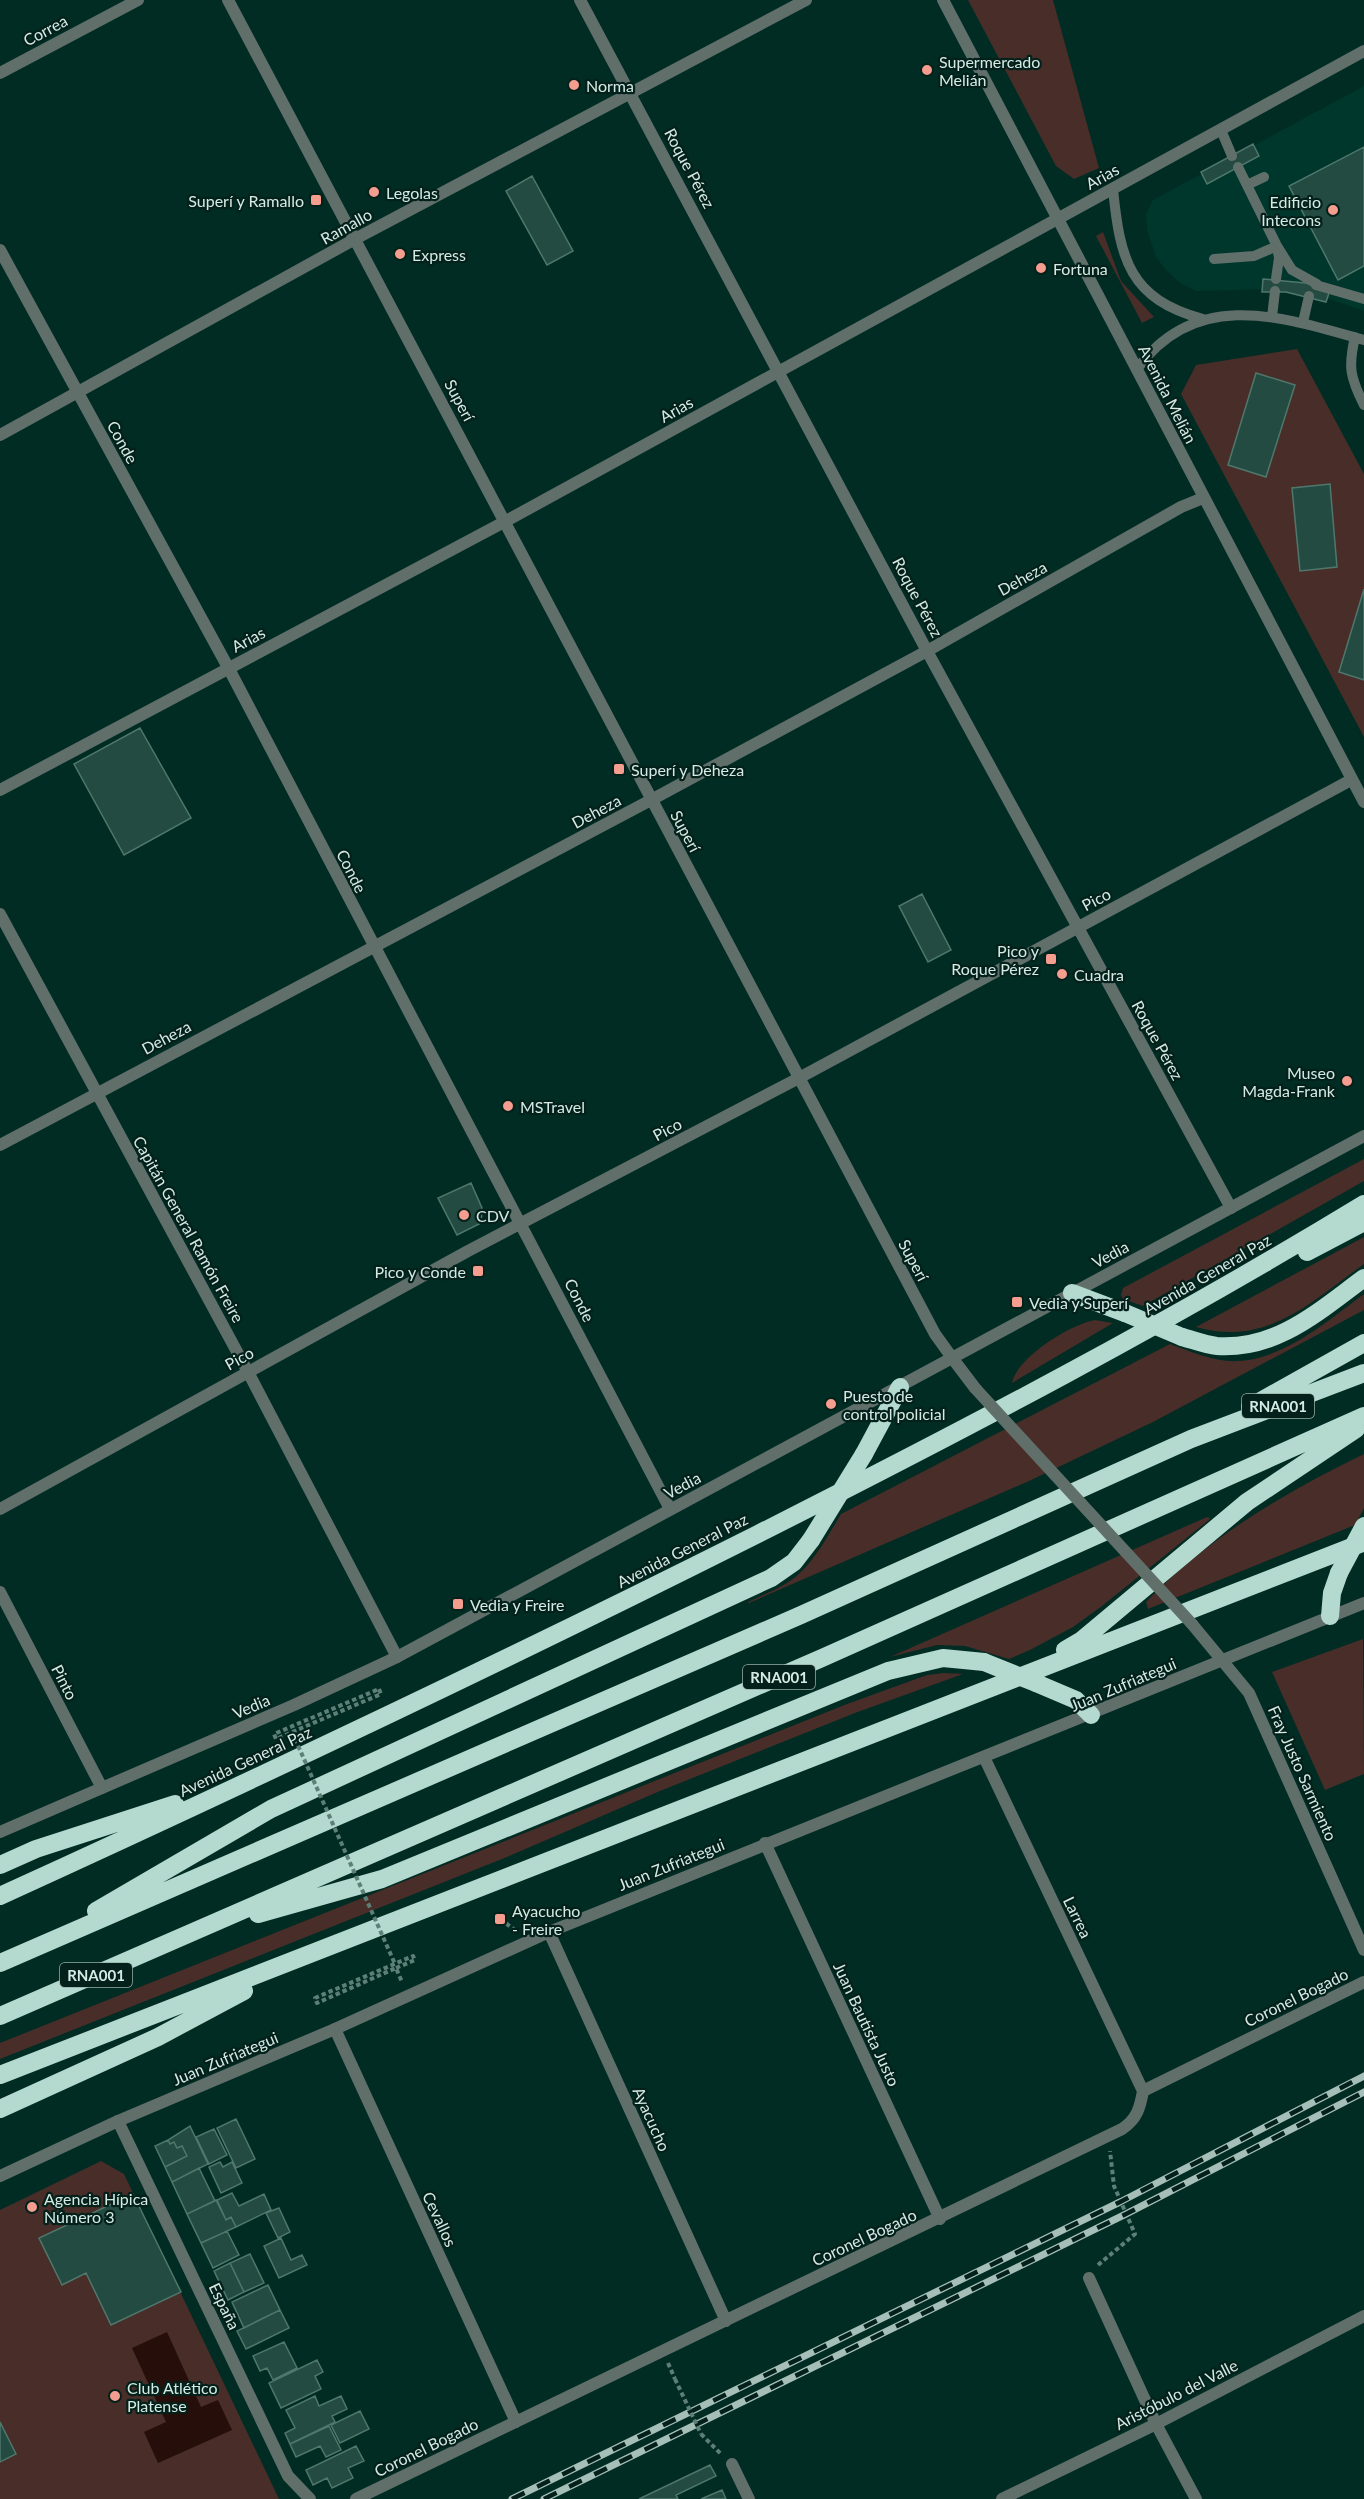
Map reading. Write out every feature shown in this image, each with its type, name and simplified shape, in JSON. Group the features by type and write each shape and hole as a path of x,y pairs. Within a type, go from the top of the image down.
{"highway":[{"name":"Avenida General Paz","path":"0,1896 524,1652 885,1470 1230,1285 1364,1204"},
{"path":"1230,1285 1289,1261 1364,1222"},
{"path":"1072,1293 1182,1337 1216,1346 1249,1345 1278,1337 1306,1321 1364,1278"},
{"path":"1191,1440 1364,1343"},
{"name":"RNA001","path":"0,1963 801,1615 1191,1440 1364,1373"},
{"path":"24,1953 271,1809 771,1578 794,1562 811,1540 864,1454 900,1387"},
{"name":"RNA001","path":"0,2016 812,1663 1364,1416"},
{"path":"1034,1678 1247,1502 1364,1424"},
{"path":"1330,1616 1332,1593 1339,1574 1364,1526"},
{"path":"0,2075 1034,1678 1364,1542"},
{"path":"193,1933 382,1880 888,1671 923,1661 943,1658 984,1662 1034,1678 1076,1700 1091,1715"},
{"path":"0,1865 36,1849 254,1778"},
{"path":"0,2109 158,2037 320,1952"}],"street":[{"name":"Correa","path":"0,73 138,0"},
{"name":"Superí","path":"228,0 935,1334 975,1388 1192,1624"},
{"name":"Roque Pérez","path":"580,0 780,371 927,651 1231,1208"},
{"name":"Ramallo","path":"0,435 355,239 806,0"},
{"name":"Avenida Melián","path":"943,0 1364,802"},
{"name":"Arias","path":"0,790 506,521 1364,51"},
{"name":"Conde","path":"0,250 229,669 670,1509"},
{"name":"Deheza","path":"0,1145 96,1092 651,800 927,651 1181,507 1203,498"},
{"name":"Pico","path":"0,1509 522,1224 800,1078 1352,780"},
{"name":"Capitán General Ramón Freire","path":"0,914 248,1372 398,1657"},
{"name":"Vedia","path":"0,1832 398,1657 1364,1136"},
{"name":"Pinto","path":"0,1592 102,1788"},
{"name":"Juan Zufriategui","path":"0,2176 118,2121 335,2029 549,1932 765,1843 1091,1715 1364,1604"},
{"name":"Fray Justo Sarmiento","path":"1192,1624 1250,1693 1364,1950"},
{"name":"Larrea","path":"984,1757 1143,2091"},
{"name":"Juan Bautista Justo","path":"765,1843 940,2219"},
{"name":"Ayacucho","path":"549,1932 726,2321"},
{"name":"Coronel Bogado","path":"356,2499 1108,2136 1132,2122 1140,2110 1143,2091 1364,1982"},
{"name":"Cevallos","path":"335,2029 516,2422"},
{"name":"España","path":"118,2121 288,2476 310,2499"},
{"path":"1089,2278 1156,2424 1196,2499"},
{"name":"Aristóbulo del Valle","path":"1002,2499 1156,2424 1364,2316"},
{"path":"732,2464 749,2499"}],"lane":[{"path":"1221,130 1232,156"},
{"path":"1238,167 1277,246 1292,270 1317,285 1364,299"},
{"path":"1247,186 1264,177"},
{"path":"1113,189 1123,253 1137,279 1163,304 1175,311 1203,319"},
{"path":"1214,259 1254,256 1277,246"},
{"path":"1276,279 1279,258 1277,246"},
{"path":"1272,317 1275,291"},
{"path":"1303,322 1309,296"},
{"path":"1137,369 1160,342 1180,328 1203,319 1241,314 1272,317 1303,322 1360,339 1349,364 1354,385 1364,405"}],"path":[{"path":"379,1689 381,1694 293,1732 276,1739 274,1734 379,1689"},
{"path":"293,1732 402,1983"},
{"path":"500,1919 518,1932"},
{"path":"395,1965 317,2003 315,1998 395,1965"},
{"path":"1089,2278 1098,2264 1135,2234 1113,2186 1108,2136"},
{"path":"666,2359 701,2434 732,2464"}],"shaded area":[{"path":"968,0 1053,0 1099,168 1074,179 1056,166"},
{"path":"1364,86 1364,311 1311,293 1275,289 1196,291 1180,283 1167,271 1156,257 1147,230 1146,214 1153,200"},
{"path":"1103,232 1121,281 1154,317 1142,323 1096,236"},
{"path":"1297,349 1364,474 1364,737 1181,394 1196,365"},
{"path":"1364,1159 1364,1181 1143,1306 1123,1299 1121,1295 1123,1288"},
{"path":"1364,1237 1364,1264 1286,1318 1244,1331 1221,1332 1196,1327"},
{"path":"1364,1294 1364,1310 1153,1422 1029,1481 748,1602 790,1581 806,1567 841,1514 1170,1344 1206,1357 1228,1361 1265,1356 1301,1339"},
{"path":"1095,1320 1113,1323 1012,1383 1023,1363 1034,1353 1059,1335"},
{"path":"1364,1454 1364,1508 1355,1525 1148,1609 1146,1602 1195,1557 1222,1537 1305,1484"},
{"path":"1207,1517 1210,1518 1209,1520 1102,1606 1073,1627 1030,1650 1009,1659 965,1646 937,1645 890,1657"},
{"path":"1363,1639 1364,1774 1325,1790 1272,1672"},
{"path":"963,1674 855,1713 660,1791 507,1857 0,2059 0,2043 847,1704 927,1675"},
{"name":"Club Atlético Platense","path":"101,2161 124,2174 279,2499 0,2499 0,2210"},
{"path":"167,2332 201,2407 218,2400 232,2430 158,2463 144,2432 166,2422 132,2348"}],"building":[{"path":"1253,144 1259,156 1207,184 1201,172"},
{"name":"Edificio Intecons","path":"1364,147 1364,266 1338,280 1289,186"},
{"path":"532,176 573,251 547,265 506,191"},
{"path":"1263,279 1306,283 1330,290 1326,302 1286,292 1262,292"},
{"path":"1256,373 1295,385 1266,477 1228,465"},
{"path":"1330,484 1337,567 1300,571 1292,488"},
{"path":"1364,589 1364,680 1339,672"},
{"path":"140,728 191,818 124,855 74,764"},
{"path":"922,894 951,950 928,962 899,906"},
{"name":"CDV","path":"471,1183 482,1208 481,1223 457,1235 438,1198"},
{"path":"236,2119 255,2159 236,2168 217,2128"},
{"path":"190,2126 208,2164 172,2182 165,2167 187,2156 182,2146 177,2148 174,2142 170,2144 168,2140"},
{"path":"214,2129 227,2155 209,2164 196,2137"},
{"path":"168,2140 170,2144 174,2142 177,2148 182,2146 187,2156 165,2167 155,2146"},
{"path":"220,2162 223,2167 232,2162 242,2183 221,2193 209,2167"},
{"path":"199,2168 215,2201 187,2214 172,2182"},
{"path":"232,2193 239,2206 264,2194 271,2210 236,2227 231,2217 226,2220 217,2200"},
{"path":"133,2194 181,2292 111,2325 86,2273 62,2285 39,2238"},
{"path":"216,2200 226,2220 231,2217 236,2227 201,2243 187,2214"},
{"path":"279,2208 290,2232 278,2238 266,2213"},
{"path":"227,2231 239,2255 213,2268 201,2243"},
{"path":"281,2238 291,2260 302,2255 307,2265 279,2278 264,2246"},
{"path":"250,2254 264,2283 244,2292 230,2263"},
{"path":"230,2263 244,2292 228,2300 214,2271"},
{"path":"268,2285 280,2310 244,2328 232,2302"},
{"path":"280,2310 289,2328 246,2349 237,2331"},
{"path":"284,2342 297,2368 273,2380 267,2368 260,2371 253,2356"},
{"path":"317,2360 323,2372 315,2376 321,2389 281,2408 269,2383"},
{"path":"315,2396 319,2406 341,2396 347,2409 332,2416 335,2422 290,2444 285,2433 295,2428 286,2410"},
{"path":"360,2411 369,2429 340,2443 331,2425"},
{"path":"0,2422 16,2454 0,2462"},
{"path":"329,2426 341,2450 326,2457 320,2446 296,2457 290,2444"},
{"path":"356,2446 364,2461 348,2468 353,2478 332,2488 327,2478 313,2485 306,2470"},
{"path":"710,2465 716,2476 676,2495 678,2499 639,2499"},
{"path":"722,2490 726,2499 701,2499"}],"railway":[{"path":"512,2499 1120,2202 1364,2076"},
{"path":"544,2499 1126,2214 1364,2092"}],"place":[{"name":"Supermercado Melián","path":"927,70"},
{"name":"Norma","path":"574,85"},
{"name":"Legolas","path":"374,192"},
{"name":"Superí y Ramallo","path":"316,200"},
{"name":"Edificio Intecons","path":"1333,210"},
{"name":"Express","path":"400,254"},
{"name":"Fortuna","path":"1041,268"},
{"name":"Superí y Deheza","path":"619,769"},
{"name":"Pico y Roque Pérez","path":"1051,959"},
{"name":"Cuadra","path":"1062,974"},
{"name":"Museo Magda-Frank","path":"1347,1081"},
{"name":"MSTravel","path":"508,1106"},
{"name":"CDV","path":"464,1215"},
{"name":"Pico y Conde","path":"478,1271"},
{"name":"Vedia y Superí","path":"1017,1302"},
{"name":"Puesto de control policial","path":"831,1404"},
{"name":"Vedia y Freire","path":"458,1604"},
{"name":"Ayacucho - Freire","path":"500,1919"},
{"name":"Agencia Hípica Número 3","path":"32,2207"},
{"name":"Club Atlético Platense","path":"115,2396"}]}
